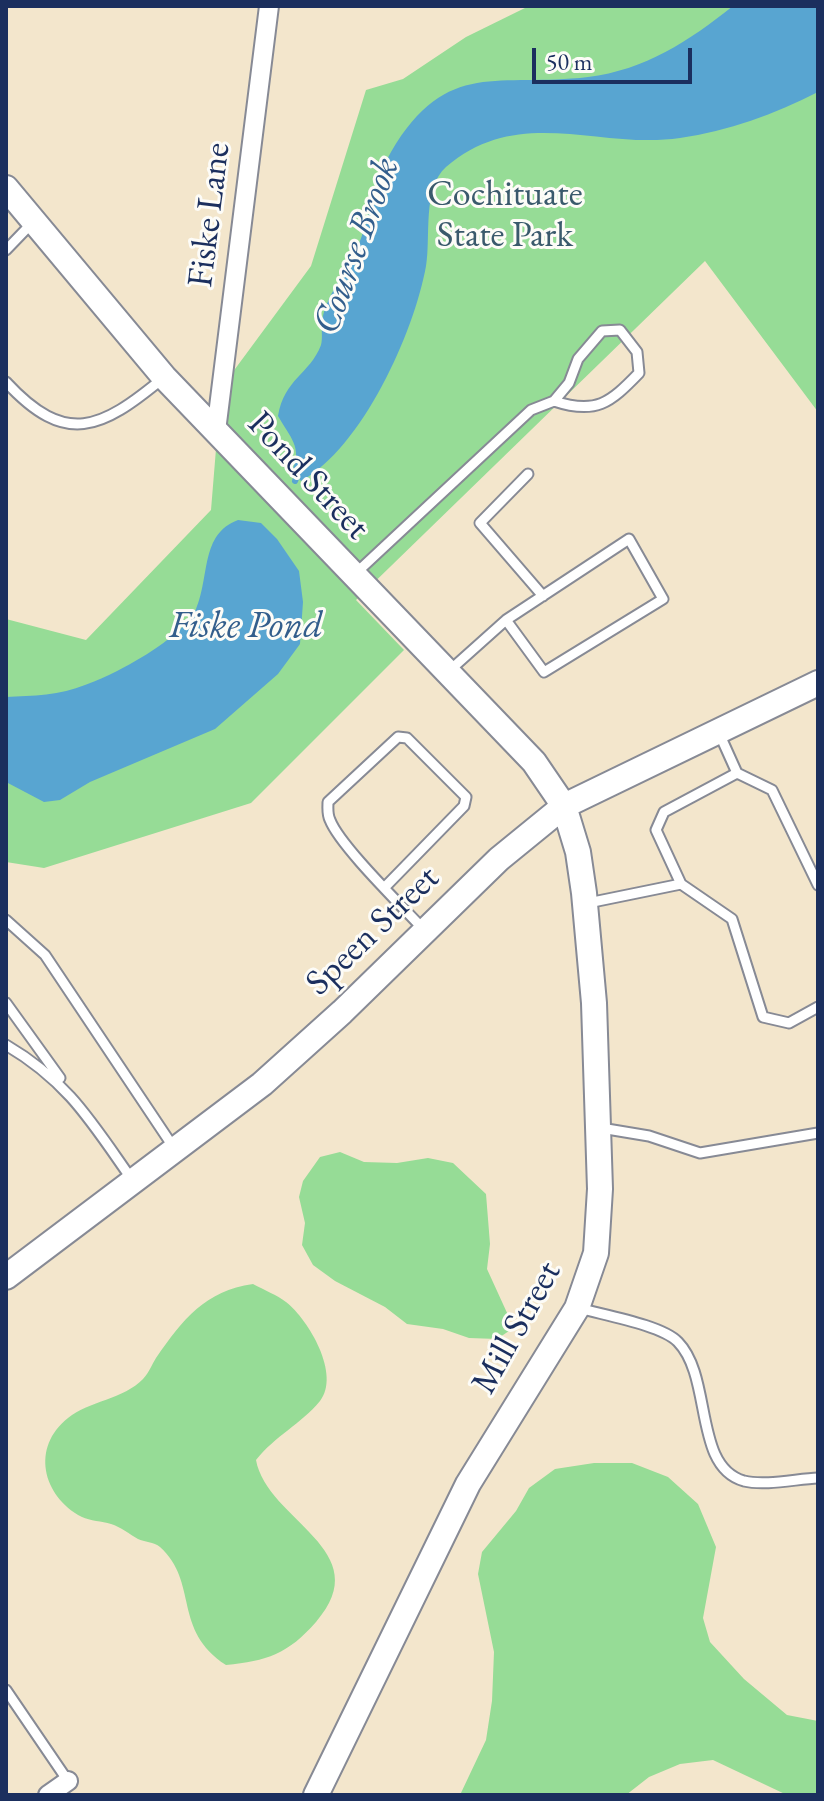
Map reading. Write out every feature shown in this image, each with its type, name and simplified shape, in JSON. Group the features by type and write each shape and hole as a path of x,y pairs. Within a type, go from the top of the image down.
{"street":[{"name":"Fiske Lane","path":"216,431 269,6"},
{"name":"Pond Street","path":"6,188 164,377 534,762 564,806"},
{"name":"Speen Street","path":"6,1277 176,1151 303,1048 499,859 564,806 818,683"},
{"name":"Mill Street","path":"316,1795 461,1497 577,1308 596,1253 600,1189 594,1003 578,852 564,806"},
{"path":"48,1795 68,1781"}],"lane":[{"path":"6,250 33,222"},
{"path":"353,576 531,410 554,401 569,383 578,359 602,331 620,330 637,352 639,373 619,394 599,406 575,408 554,401"},
{"path":"6,382 22,400 49,419 80,426 107,418 164,377"},
{"path":"528,474 480,523 543,596"},
{"path":"447,673 506,620 629,539 663,599 544,672 506,620"},
{"path":"718,730 737,773 772,790 818,885"},
{"path":"385,887 464,806 466,797 407,738 398,737 328,802 328,817 335,831 385,887 425,931"},
{"path":"737,773 664,812 656,830 681,884 732,919 763,1017 789,1023 818,1007"},
{"path":"585,904 681,884"},
{"path":"6,920 45,955 176,1151"},
{"path":"6,933 17,930"},
{"path":"6,1003 134,1183"},
{"path":"6,1045 40,1066 69,1091"},
{"path":"598,1127 649,1136 700,1153 818,1133"},
{"path":"577,1308 656,1331 677,1341 697,1373 715,1457 728,1473 746,1482 818,1478"},
{"path":"6,1690 68,1781"}],"green space":[{"name":"Cochituate State Park","path":"529,6 818,6 818,412 705,261 356,600 404,650 251,803 44,868 6,862 6,619 86,640 211,510 221,388 311,266 366,90 403,79 466,37"},
{"path":"340,1152 364,1162 397,1163 428,1158 453,1163 486,1194 490,1244 487,1269 508,1315 509,1331 497,1339 469,1338 443,1329 407,1324 385,1307 335,1281 313,1265 302,1245 305,1223 299,1197 303,1181 320,1157"},
{"path":"253,1284 282,1299 295,1310 320,1348 325,1363 326,1390 320,1401 256,1460 264,1482 328,1555 335,1575 332,1597 316,1622 296,1642 265,1658 226,1665 198,1637 179,1575 160,1547 138,1539 115,1525 82,1517 68,1508 50,1484 46,1457 56,1430 68,1418 135,1386 176,1331 197,1309 221,1293"},
{"path":"594,1463 632,1463 668,1477 698,1504 716,1547 703,1618 710,1642 744,1679 787,1715 818,1721 818,1795 787,1795 713,1760 680,1764 649,1777 626,1795 460,1795 486,1740 492,1701 494,1652 478,1574 482,1552 516,1511 529,1488 555,1469"}],"water":[{"path":"733,6 818,6 818,92 751,121 698,135 650,140 531,133 502,138 474,148 446,167 433,187 426,266 420,293 397,355 382,386 345,443 301,481 292,471 296,449 278,416 281,404 321,345 322,321 327,304 359,243 385,164 412,122 433,102 454,89 477,83 588,77 629,68 683,42"},
{"name":"Fiske Pond","path":"238,520 261,523 277,539 299,571 303,602 300,644 278,674 215,729 90,782 60,800 44,802 6,782 6,697 76,688 113,673 163,643 189,620 196,609 217,535"}],"waterway":[{"name":"Course Brook","path":"295,481 300,469"}]}
